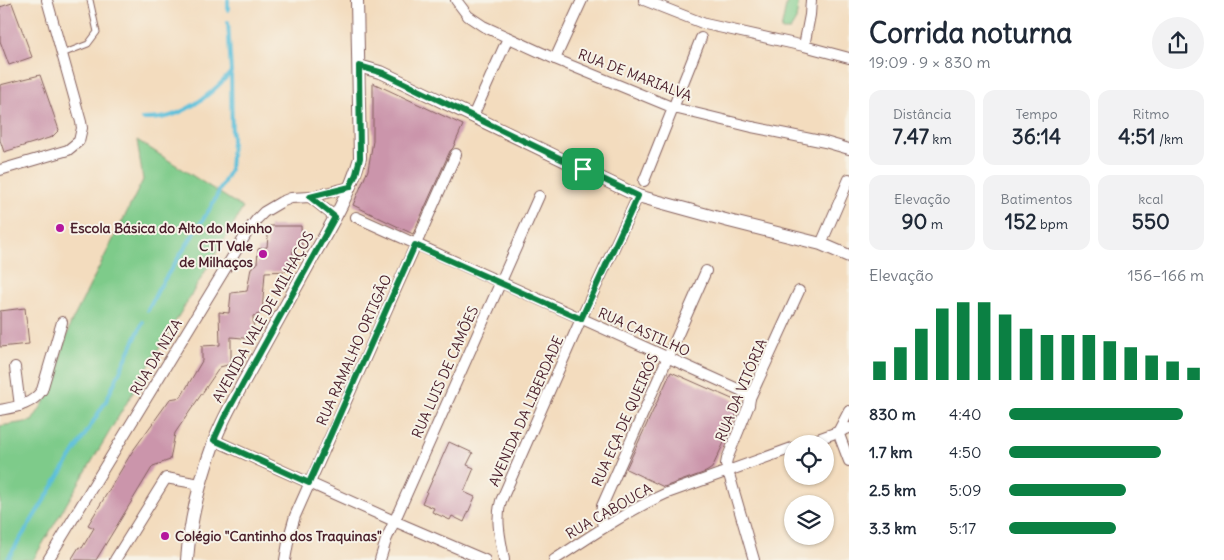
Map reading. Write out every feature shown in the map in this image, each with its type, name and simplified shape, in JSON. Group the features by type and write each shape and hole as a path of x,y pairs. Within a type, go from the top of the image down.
{"street":[{"path":"0,170 68,150 79,141 82,128 81,122 46,0"},
{"name":"AVENIDA VALE DE MILHAÇOS","path":"187,560 192,515 214,440 224,418 335,217 356,174 360,158 357,0"},
{"name":"RUA DE MARIALVA","path":"456,0 468,16 483,26 555,59 674,108 849,149"},
{"path":"555,59 582,0"},
{"path":"644,0 705,24 849,58"},
{"path":"804,46 811,0"},
{"path":"472,116 508,38"},
{"path":"644,182 701,38"},
{"path":"359,66 383,73 638,196 821,244 849,256"},
{"name":"RUA RAMALHO ORTIGÃO","path":"285,560 288,537 295,516 456,154"},
{"path":"821,244 849,179"},
{"name":"RUA DA NIZA","path":"48,560 257,219 272,206 291,198 310,197 350,187"},
{"name":"RUA LUIS DE CAMÕES","path":"380,560 394,521 539,196"},
{"name":"AVENIDA DA LIBERDADE","path":"504,560 498,518 501,501 581,319 638,196"},
{"path":"310,197 335,217"},
{"name":"RUA CASTILHO","path":"356,217 740,390 750,398"},
{"name":"RUA EÇA DE QUEIRÓS","path":"604,528 601,514 602,506 706,271"},
{"name":"RUA DA VITÓRIA","path":"754,560 726,464 726,458 750,398 800,291"},
{"path":"0,410 28,403 35,399 42,390 62,322"},
{"path":"15,367 20,406"},
{"path":"849,411 838,432 849,461"},
{"path":"830,435 849,428"},
{"path":"214,440 485,560"},
{"name":"RUA CABOUCA","path":"554,560 627,513 667,493 784,451"},
{"path":"116,560 166,478 200,484"}],"lane":[{"path":"62,54 88,44 96,32 90,0"}],"green space":[{"path":"785,0 799,0 796,20 790,30 781,30 787,1"},
{"path":"137,140 243,208 33,560 0,560 0,426 32,421 50,393 70,325 143,180"}],"building":[{"path":"12,3 32,57 9,65 0,41 0,7"},
{"path":"40,75 59,130 52,137 4,152 0,140 0,85"},
{"path":"373,83 463,125 413,234 353,205 368,170 373,141"},
{"path":"269,226 301,226 302,248 293,249 291,271 265,272 262,313 253,316 254,339 231,337 231,364 220,367 175,433 170,460 153,466 96,560 71,560 79,547 82,548 94,528 88,525 132,452 170,399 181,397 202,361 202,346 220,345 219,312 229,313 231,293 247,291 251,268 257,264 258,249 267,247"},
{"path":"25,308 29,344 0,347 0,311"},
{"path":"671,372 741,403 712,468 706,472 664,487 626,469"},
{"path":"449,442 473,453 467,465 474,468 464,492 475,497 464,522 452,516 450,520 432,512 434,508 422,503"}],"waterway":[{"path":"228,0 228,10"},
{"path":"148,310 159,288 211,207 230,170 232,142 228,22"},
{"path":"142,119 167,117 187,109 211,92 231,72"},
{"path":"7,560 106,401 143,322"}],"place":[{"name":"Escola Básica do Alto do Moinho","path":"60,228"},
{"name":"CTT Vale de Milhaços","path":"263,254"},
{"name":"Colégio \"Cantinho dos Traquinas\"","path":"165,536"}],"route":[{"path":"359,66 383,73 583,169 638,196 581,319 415,245 309,483 214,440 224,418 335,217 310,197 350,187 356,174 360,158 359,66"}]}
